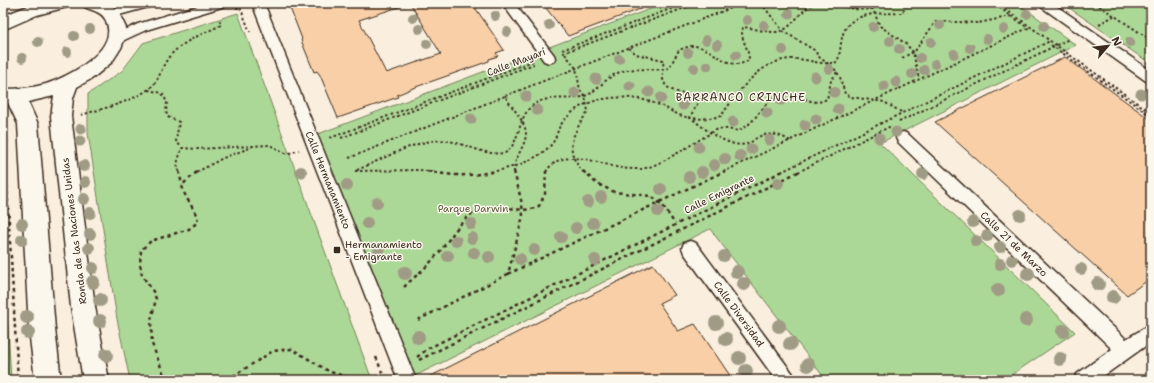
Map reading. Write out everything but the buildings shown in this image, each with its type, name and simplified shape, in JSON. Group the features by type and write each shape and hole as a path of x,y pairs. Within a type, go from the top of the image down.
{"street":[{"path":"3,24 25,8 61,3"},
{"path":"48,380 42,329 28,124 9,96 43,92 69,83 86,73 102,60 111,50 116,39 118,24 112,13 89,3"},
{"path":"112,13 148,3"},
{"name":"Calle Hermanamiento","path":"258,3 404,374"},
{"path":"508,3 548,57"},
{"path":"1044,3 1151,78"},
{"path":"116,39 142,27 220,8"},
{"name":"Ronda de las Naciones Unidas","path":"69,83 63,98 61,116 83,307 96,380"},
{"name":"Calle 21 de Marzo","path":"903,138 1125,350"},
{"name":"Calle Diversidad","path":"690,248 787,380"},
{"path":"1082,380 1151,332"}],"path":[{"path":"338,135 548,57 686,3"},
{"name":"Calle Mayarí","path":"340,138 548,57 698,3"},
{"path":"349,158 744,3"},
{"path":"761,3 783,31 814,50 826,64 837,72 845,94 851,97 884,102 903,113"},
{"path":"816,3 808,6 800,13 787,30 774,34 764,32 754,27 743,27 741,34 749,53 749,60 744,66 738,66 730,63 710,50 695,46 679,50 669,68 663,70 642,68 618,73 605,80 597,90 585,96 577,98 545,99 529,108 512,146 507,152 499,155 456,142 439,140 424,143 355,171 420,170 453,176 483,174 514,166 531,159 552,144 560,126 570,115 587,103 608,98 631,98 657,104 682,116 706,119 721,116 753,76 772,64 788,58 802,59 822,64 837,62 841,55 844,32 848,24 861,16 902,13 908,3"},
{"path":"831,3 855,10 872,10 880,8 885,3"},
{"path":"870,3 880,26 906,44 913,52 919,79"},
{"path":"993,3 1151,115"},
{"path":"418,320 508,274 1028,28 997,3"},
{"path":"1095,3 1151,40"},
{"path":"1143,3 1151,8"},
{"path":"80,115 136,97 148,90 156,83 168,58 176,50 221,25 220,8"},
{"path":"902,58 913,52 936,21 978,23 1013,16"},
{"name":"Calle Emigrante","path":"404,374 429,348 675,224 1049,42"},
{"path":"432,354 1054,45"},
{"path":"629,48 636,54 663,60 664,83 670,89 696,95 700,99 690,117"},
{"path":"564,52 576,68 580,90 585,96 587,103 588,111 576,128 572,139 572,148 575,158 585,176 596,184 610,190 625,194 639,193 653,197 660,203 675,224"},
{"path":"404,287 438,253 461,222 472,214 484,208 495,206 522,211 539,206 544,200 546,171 563,160 575,158 621,168 649,168 719,129 738,131 746,127 771,100 781,94 792,94 812,102 820,103 827,99 831,81 837,72"},
{"path":"148,90 162,93 168,102 166,112 168,116 178,122 176,141 182,148 198,149 270,145 287,154 300,149"},
{"path":"505,96 526,129 526,139 517,156 514,166 522,211 521,223 509,262 508,274"},
{"path":"690,117 710,133 719,138 739,144 748,144 767,134 782,135 790,141"},
{"path":"11,137 5,144 18,380"},
{"path":"182,185 192,174 209,164 231,154 257,146"},
{"path":"166,380 158,363 150,339 151,321 156,298 150,287 142,278 139,262 141,250 151,241 189,229 198,222 198,214 182,193 182,185 177,164 182,148"},
{"path":"227,380 247,368 256,360 273,351 292,349 330,372 348,379 359,380"}],"green space":[{"name":"Parque Darwin","path":"666,3 1017,3 1076,45 880,143 1075,332 1004,380 826,380 710,229 407,380 310,137"},
{"path":"1062,3 1151,3 1151,64"},
{"path":"238,13 372,380 130,380 117,319 88,133 88,94 122,71 143,43"},
{"path":"3,244 11,380 3,380"}],"place":[{"name":"Hermanamiento - Emigrante","path":"337,250"}],"district":[{"name":"BARRANCO CRINCHE","path":"741,97"}]}
